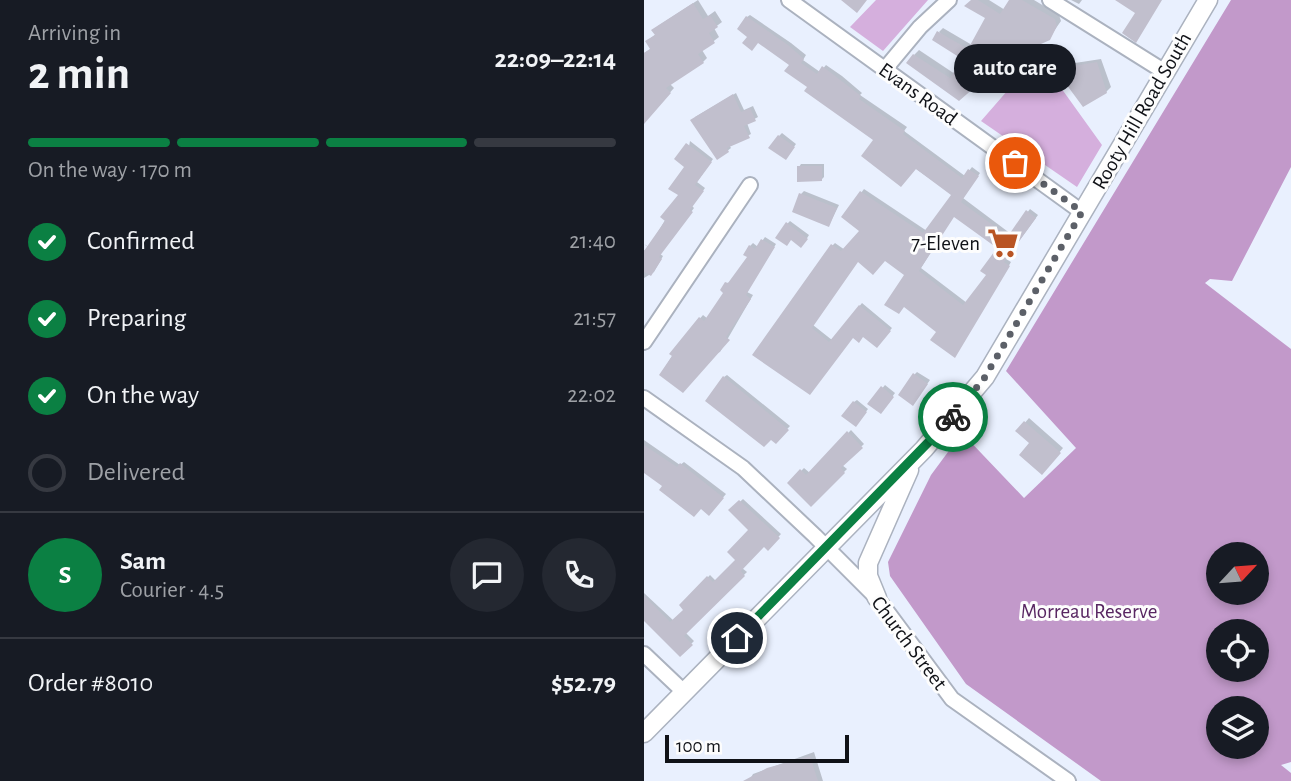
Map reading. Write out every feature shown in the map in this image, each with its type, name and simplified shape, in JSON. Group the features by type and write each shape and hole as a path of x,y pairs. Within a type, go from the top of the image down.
{"main road":[{"name":"Rooty Hill Road South","path":"644,733 913,460 985,377 1208,0"},
{"path":"877,598 868,576 868,563 913,460"}],"street":[{"name":"Evans Road","path":"789,0 1082,212"},
{"path":"886,69 920,27 948,0"},
{"path":"1050,0 1165,72"},
{"path":"644,342 750,186"},
{"name":"Church Street","path":"644,398 743,468 877,598 952,699 1068,781"},
{"path":"644,654 684,692"}],"shaded area":[{"path":"876,0 928,0 883,51 850,27"},
{"path":"1046,67 1102,145 1077,187 981,121 1008,90"}],"green space":[{"name":"Morreau Reserve","path":"1231,0 1291,0 1291,167 1232,281 1210,279 1205,283 1291,349 1291,762 1281,765 1291,773 1291,781 1101,781 966,684 890,576 888,562 931,475 962,433 1024,498 1076,448 1006,371"}],"building":[{"path":"841,0 867,0 857,13"},
{"path":"971,0 978,0 1000,14 1009,0 1022,0 1055,19 1057,26 1050,40 1007,59 959,101 906,63 913,54 950,78 962,59 932,40 937,31 968,49 985,18 964,6"},
{"path":"1115,0 1162,0 1136,43 1122,33 1135,13"},
{"path":"693,3 703,19 710,15 718,27 709,33 715,43 698,54 704,63 666,88 671,93 644,124 644,53 650,49 645,41 655,35 651,30"},
{"path":"746,16 788,45 804,59 801,63 817,74 822,66 861,96 859,99 905,131 903,134 962,178 968,169 979,176 961,202 1008,236 1026,210 1036,218 1004,262 1010,266 955,358 930,340 936,332 904,307 899,314 884,305 904,275 885,261 873,275 858,262 812,328 829,342 859,305 891,331 877,348 863,337 859,343 853,338 810,395 752,355 831,244 841,251 859,231 841,217 860,191 923,233 951,195 916,169 901,187 861,156 873,140 804,91 807,87 784,71 789,65 758,43 752,51 742,43 747,37 737,29","holes":["954,217 997,248 980,271 986,275 963,305 919,271"]},
{"path":"1097,62 1107,93 1083,107 1055,69"},
{"path":"733,94 741,112 750,108 756,121 744,126 750,138 727,148 729,152 717,160 690,120"},
{"path":"778,135 795,147 786,160 768,148"},
{"path":"686,143 712,162 695,185 704,191 690,210 693,212 659,257 662,259 651,276 644,272 644,251 665,221 660,217 678,195 668,189 684,167 674,159"},
{"path":"797,166 822,166 822,181 797,182"},
{"path":"799,193 837,208 829,227 792,212"},
{"path":"786,222 808,239 801,248 791,240 787,246 775,238"},
{"path":"761,239 775,247 746,295 751,299 726,337 730,340 683,393 659,375 672,356 669,354 699,317 704,321 723,293 720,290 725,282 728,283 747,257 743,255 749,245 755,249"},
{"path":"913,373 928,384 913,406 898,395"},
{"path":"723,376 789,430 776,444 771,440 764,447 705,401"},
{"path":"881,386 894,397 881,414 867,404"},
{"path":"853,401 867,412 856,427 841,416"},
{"path":"1024,421 1061,453 1042,475 1019,455 1029,443 1015,431"},
{"path":"847,431 863,448 841,468 845,473 811,507 787,483 800,469 806,475"},
{"path":"644,445 677,467 680,463 724,498 709,516 701,509 694,517 659,490 662,486 644,473"},
{"path":"739,500 780,538 768,551 764,547 741,571 745,576 684,636 693,645 680,657 644,621 644,596 670,622 683,610 679,605 707,576 713,582 735,560 727,552 748,530 728,510"},
{"path":"810,756 818,781 743,781 767,768"}],"way so far":[{"path":"953,417 985,377 1082,212 1015,163"}],"place":[{"name":"auto care","path":"1015,163"},
{"name":"7-Eleven","path":"1003,243"}],"route":[{"path":"737,638 953,417"}]}
